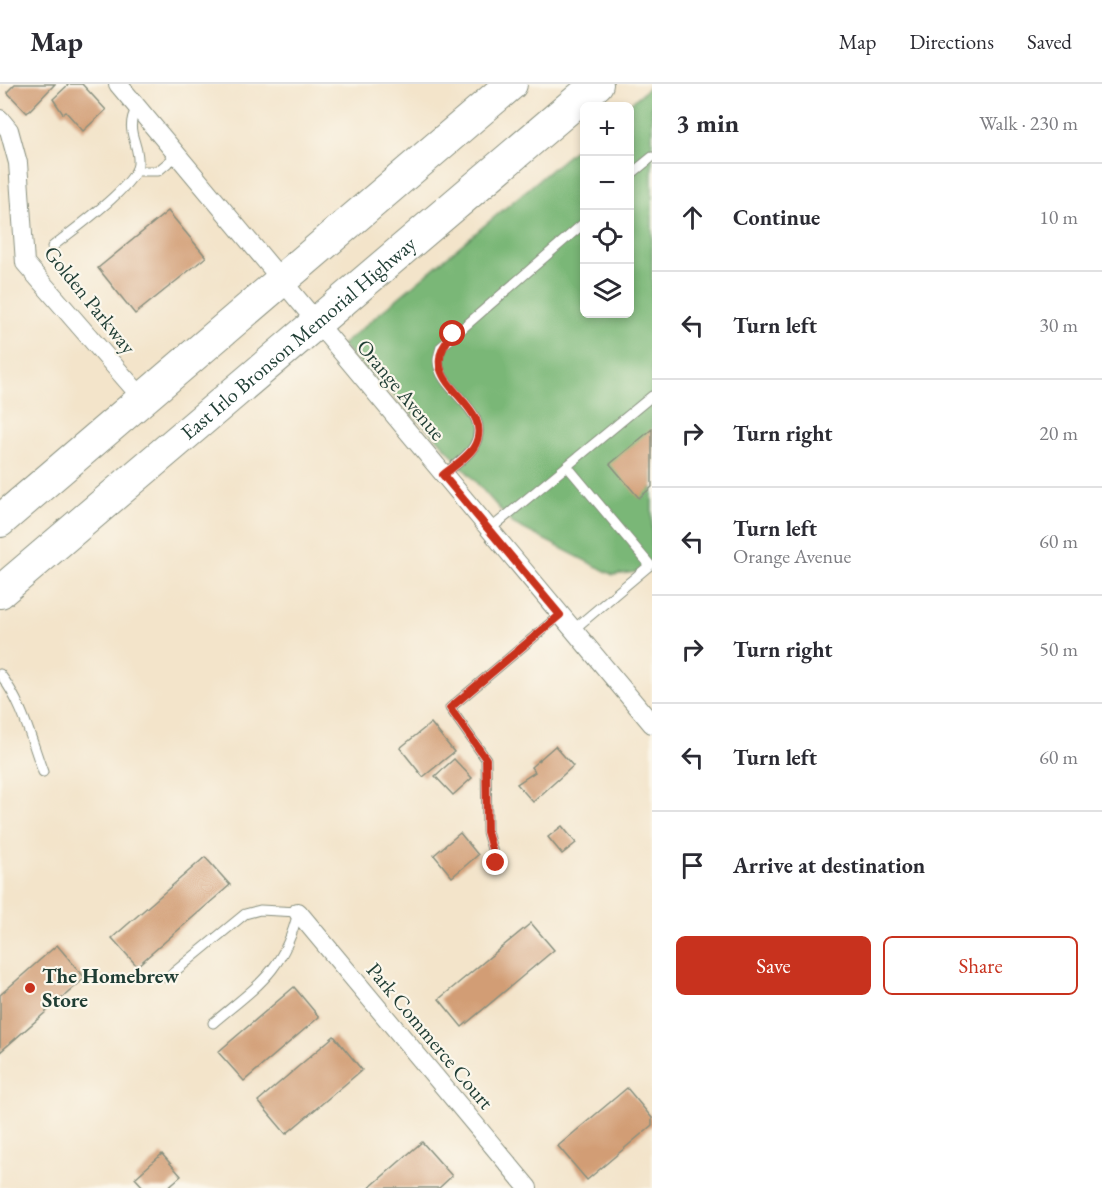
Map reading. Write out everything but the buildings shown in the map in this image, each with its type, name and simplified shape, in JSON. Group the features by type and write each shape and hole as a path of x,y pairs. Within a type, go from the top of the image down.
{"highway":[{"path":"0,521 511,84"},
{"name":"East Irlo Bronson Memorial Highway","path":"0,592 583,99"}],"street":[{"name":"Orange Avenue","path":"118,84 652,724"},
{"name":"Golden Parkway","path":"0,119 9,130 18,163 25,263 143,399"},
{"name":"Park Commerce Court","path":"298,912 528,1188"}],"lane":[{"path":"52,247 125,185 136,171 138,162 130,126 137,107"},
{"path":"136,171 158,171 177,155"},
{"path":"634,172 652,156"},
{"path":"443,475 473,448 479,427 475,416 444,376 438,362 441,347 580,228"},
{"path":"489,530 652,396"},
{"path":"567,466 651,564 573,630"},
{"path":"496,863 487,832 486,759 450,708 560,615"},
{"path":"0,674 10,686 25,719 43,772"},
{"path":"166,978 245,914 260,910 298,912 291,940 278,965 260,984 213,1023"}],"green space":[{"path":"652,85 652,570 613,575 512,523 438,439 342,345 580,145 580,318 634,318 634,102 632,102"}],"place":[{"name":"The Homebrew Store","path":"30,988"}],"route":[{"path":"453,334 441,347 438,362 444,376 475,416 479,427 478,438 473,448 443,475 560,615 450,708 486,759 487,832 496,863"}]}
